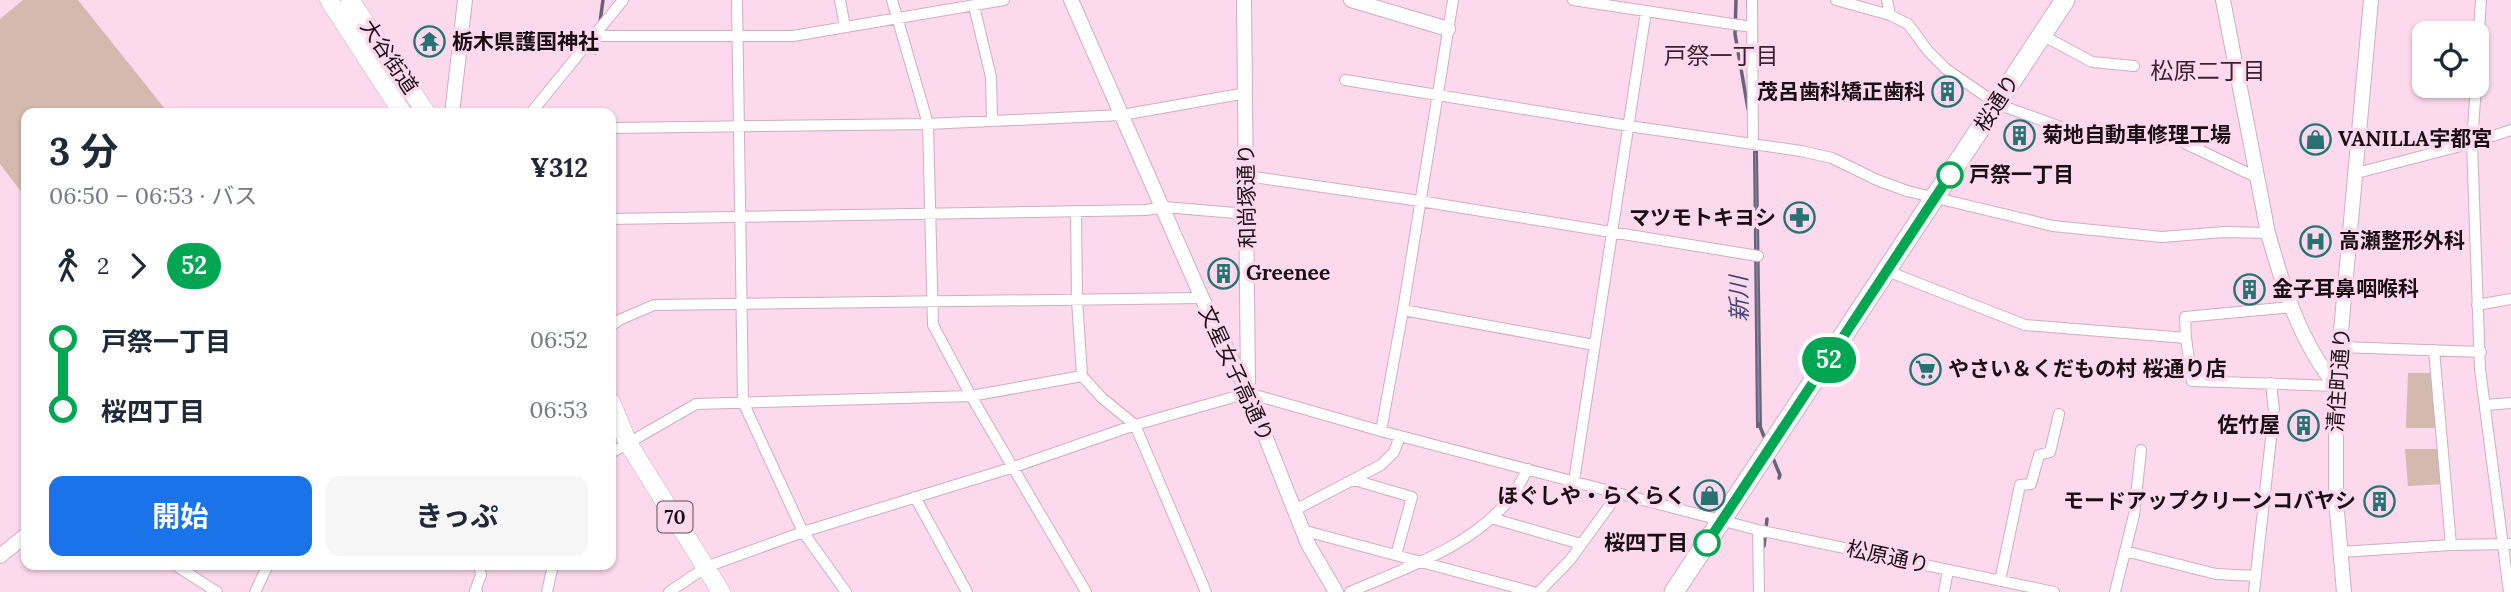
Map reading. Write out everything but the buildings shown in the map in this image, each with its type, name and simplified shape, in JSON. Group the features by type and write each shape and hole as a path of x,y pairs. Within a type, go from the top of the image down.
{"highway":[{"name":"桜通り","path":"1674,592 2066,0"}],"main road":[{"name":"大谷街道","path":"329,0 399,108"},
{"name":"大谷街道","path":"350,0 423,108"},
{"name":"70","path":"616,414 628,443 721,592"},
{"name":"70","path":"616,432 628,443"}],"street":[{"path":"453,108 465,0"},
{"path":"535,108 623,0"},
{"path":"737,0 743,402 803,532 846,592"},
{"path":"840,0 845,27"},
{"path":"892,0 928,124 933,325 971,396 1086,592"},
{"path":"593,36 793,36 1004,0"},
{"name":"文星女子高通り","path":"1071,0 1202,298 1248,393 1302,530 1336,592"},
{"name":"和尚塚通り","path":"1244,0 1248,393"},
{"path":"1351,0 1448,29"},
{"path":"1381,431 1453,0"},
{"path":"1573,0 1752,27"},
{"path":"1752,0 1753,143"},
{"path":"1836,0 1890,15 1908,24 1928,51 1946,69 1997,104 2086,136 2176,139 2258,178"},
{"path":"1887,0 1890,15"},
{"path":"2223,0 2268,233 2292,307 2318,365 2336,386"},
{"name":"清住町通り","path":"2344,592 2336,488 2336,386 2371,0"},
{"path":"2480,21 2481,0"},
{"path":"974,6 992,77 992,121"},
{"path":"1574,481 1646,11"},
{"path":"2042,36 2092,62 2134,66"},
{"path":"1345,80 1629,126 1753,143 1832,158 1907,191 2053,226 2162,237 2224,232 2268,233"},
{"path":"616,128 928,124 1122,115 1245,93"},
{"path":"2475,98 2472,144 2480,369 2507,545 2509,592"},
{"path":"2357,173 2472,144 2511,130"},
{"path":"1247,176 1758,256"},
{"path":"616,219 1146,210 1164,207 1247,214"},
{"path":"1076,211 1077,300 1082,376 1102,398 1135,425 1206,592"},
{"path":"1887,271 2025,325 2186,338"},
{"path":"616,322 654,304 1202,298"},
{"path":"2477,305 2511,299"},
{"path":"2292,307 2185,317 2192,381 2336,386"},
{"path":"1403,310 1594,345"},
{"path":"2340,347 2481,352"},
{"path":"2434,350 2451,545"},
{"path":"616,450 696,404 971,396 1082,376"},
{"path":"2254,592 2274,411 2272,383"},
{"path":"669,592 706,566 803,532 1014,467 1135,425 1248,393"},
{"name":"松原通り","path":"1248,393 1381,431 1758,530 2054,592"},
{"path":"2485,405 2511,403"},
{"path":"2000,581 2021,485 2031,484 2039,455 2050,452 2059,414"},
{"path":"1295,510 1381,465 1394,452 1400,436"},
{"path":"2115,592 2134,514 2141,450"},
{"path":"1350,592 1452,547 1491,518 1509,500 1528,469"},
{"path":"1354,480 1412,497 1396,555"},
{"path":"1539,592 1570,560 1618,494"},
{"path":"915,497 967,592"},
{"path":"1491,518 1581,544"},
{"path":"1302,530 1533,592"},
{"path":"1758,530 1759,592"},
{"path":"0,556 21,539"},
{"path":"2340,552 2451,545 2507,545"},
{"path":"2125,551 2216,574 2256,576"},
{"path":"184,570 217,592"},
{"path":"255,592 266,570"},
{"path":"476,592 480,570"},
{"path":"547,592 552,570"},
{"path":"1944,592 1948,570"}],"shaded area":[{"path":"23,0 78,0 164,108 21,108 21,191 0,164 0,19"},
{"path":"2408,373 2435,373 2440,428 2406,428"},
{"path":"2405,449 2442,449 2445,484 2408,486"}],"water":[{"path":"1754,152 1757,152 1761,427 1757,427"}],"waterway":[{"path":"600,22 603,0"},
{"name":"新川","path":"1736,0 1735,34 1748,109"},
{"path":"595,53 598,37"},
{"name":"新川","path":"1759,424 1765,439"},
{"name":"新川","path":"1772,456 1779,478"},
{"name":"新川","path":"1764,546 1767,519"}],"bus line":[{"name":"52","path":"1707,543 1950,175"}],"place":[{"name":"栃木県護国神社","path":"429,42"},
{"name":"茂呂歯科矯正歯科","path":"1948,92"},
{"name":"菊地自動車修理工場","path":"2019,135"},
{"name":"VANILLA宇都宮","path":"2315,139"},
{"name":"戸祭一丁目","path":"1950,175"},
{"name":"マツモトキヨシ","path":"1799,218"},
{"name":"高瀬整形外科","path":"2316,241"},
{"name":"Greenee","path":"1223,273"},
{"name":"金子耳鼻咽喉科","path":"2249,289"},
{"name":"やさい＆くだもの村 桜通り店","path":"1925,369"},
{"name":"佐竹屋","path":"2303,425"},
{"name":"ほぐしや・らくらく","path":"1709,496"},
{"name":"モードアップクリーンコバヤシ","path":"2379,501"},
{"name":"桜四丁目","path":"1707,543"}],"district":[{"name":"戸祭一丁目","path":"1721,56"},
{"name":"松原二丁目","path":"2208,71"}]}
